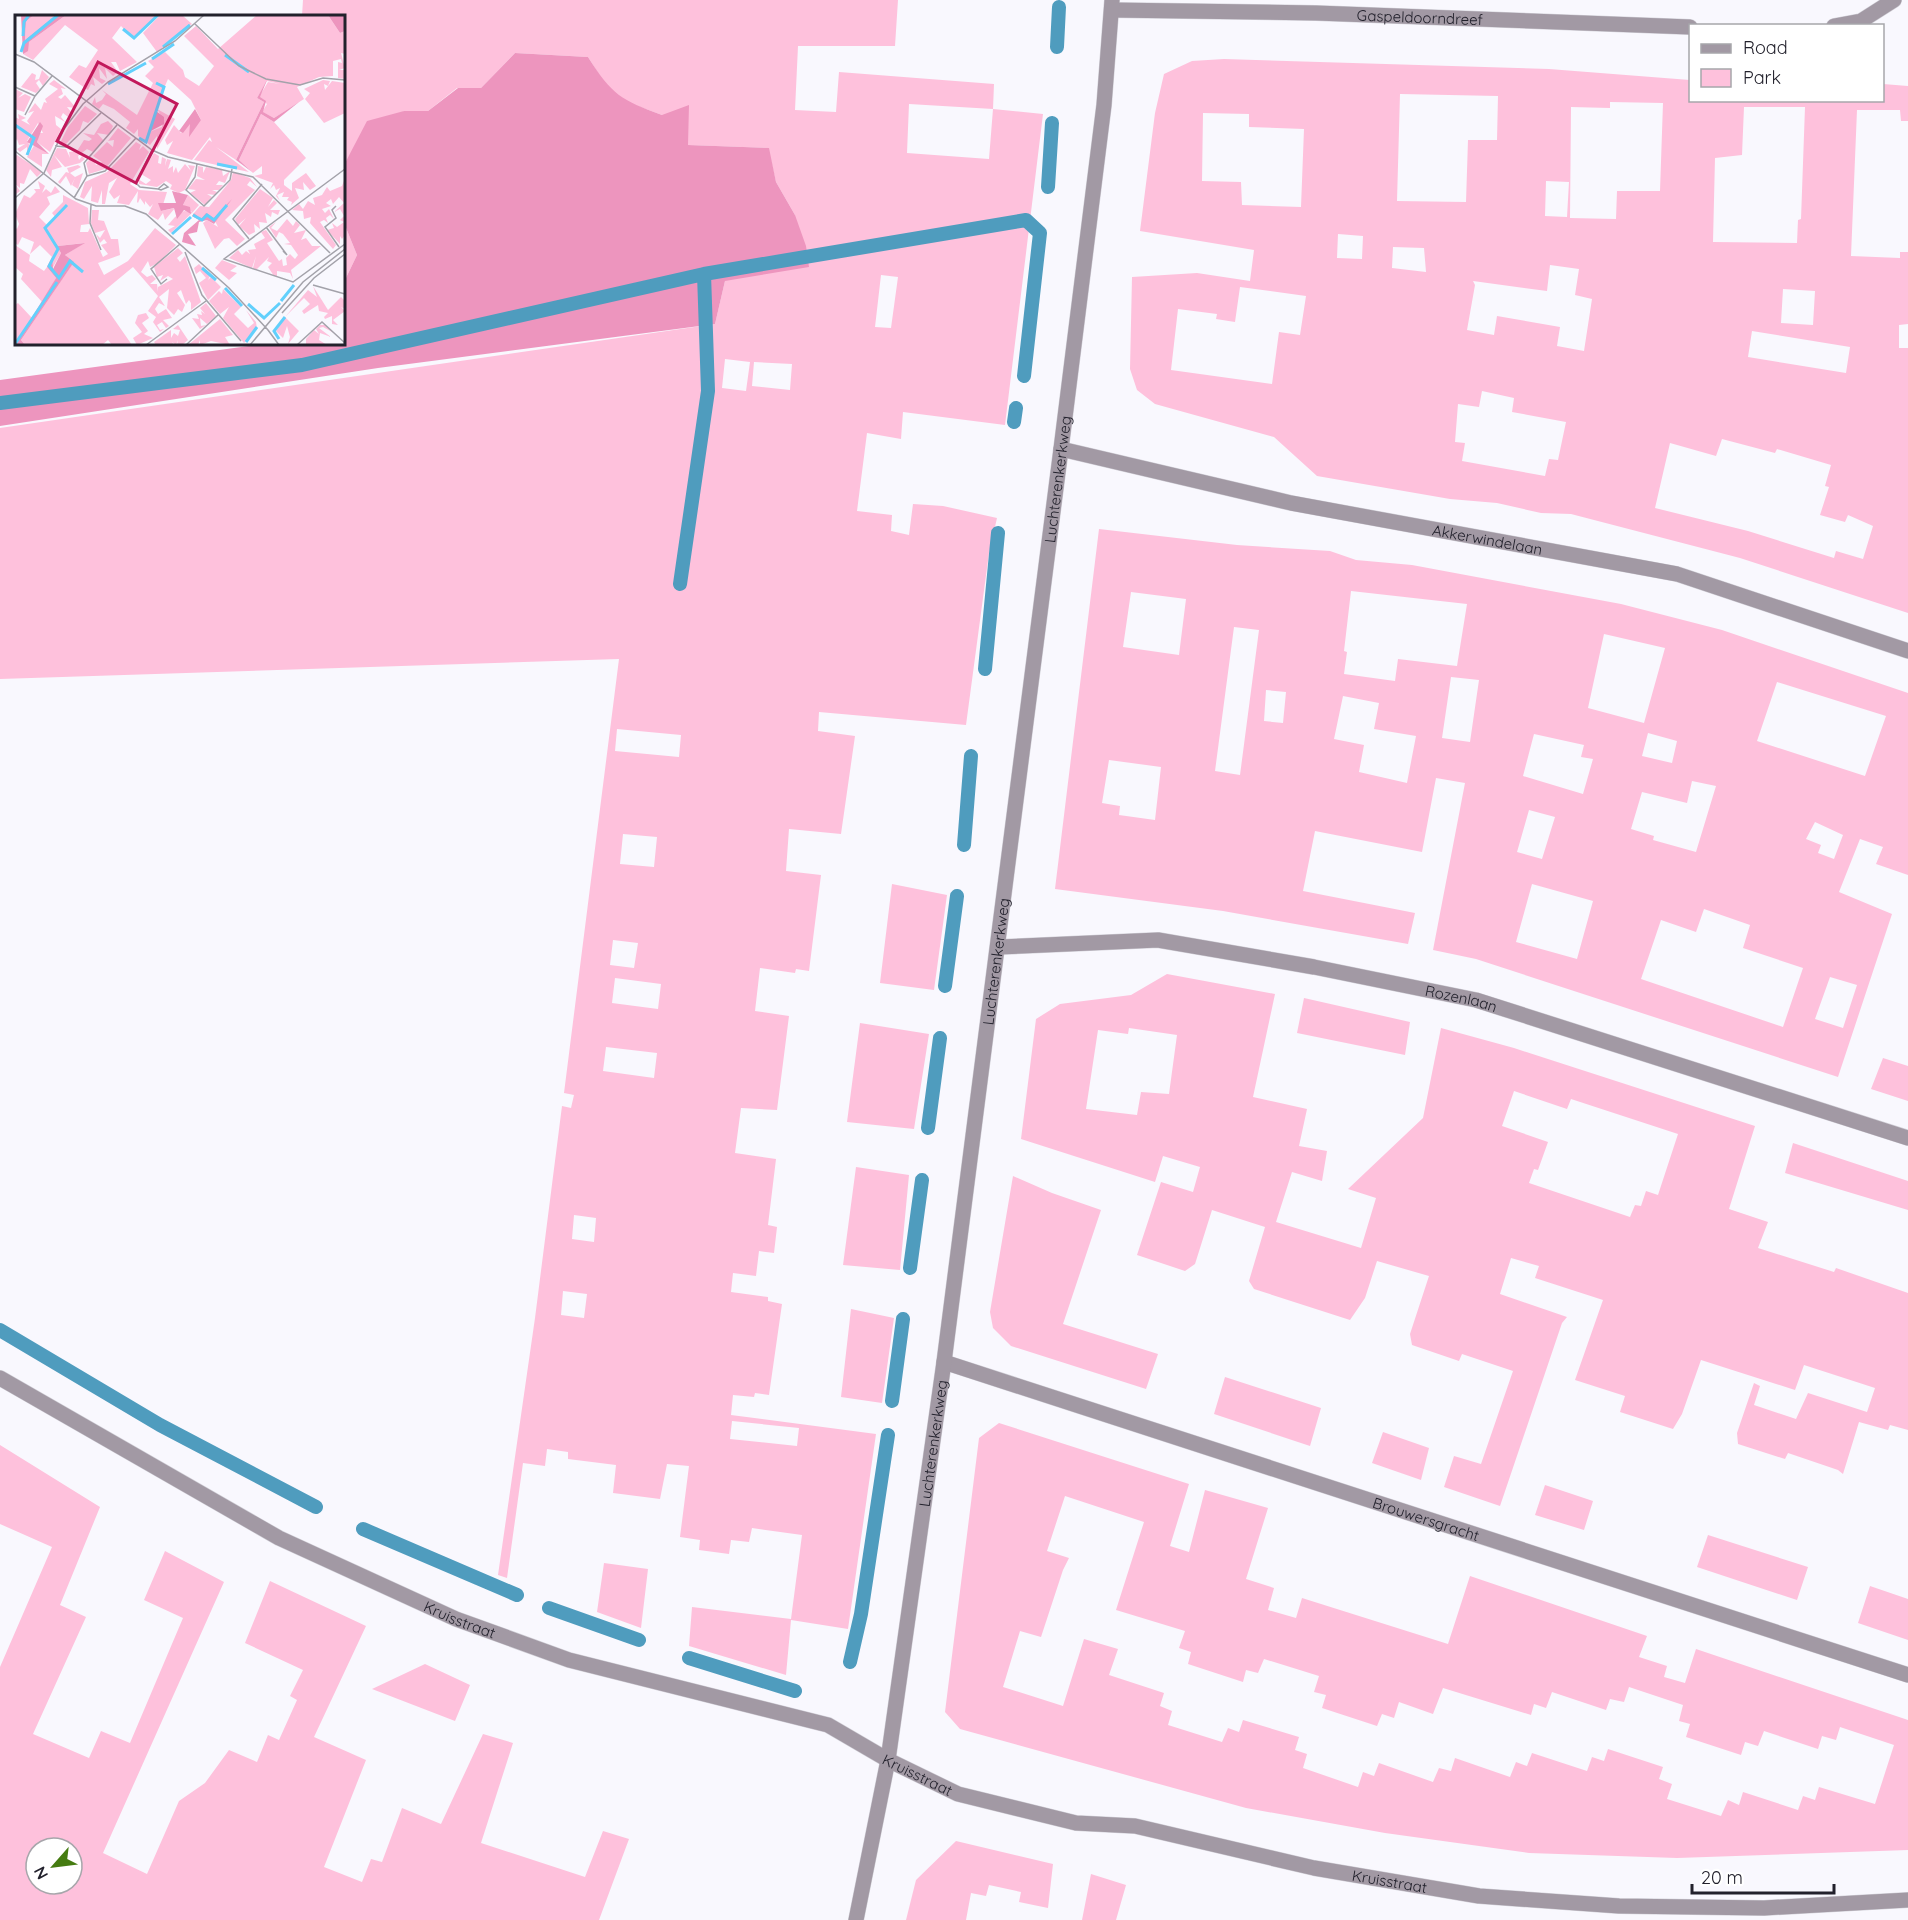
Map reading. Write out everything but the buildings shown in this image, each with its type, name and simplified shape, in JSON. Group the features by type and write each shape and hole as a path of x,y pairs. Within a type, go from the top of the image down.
{"street":[{"path":"1845,24 1861,21 1894,0"},
{"name":"Gaspeldoorndreef","path":"1112,5 1689,27"},
{"name":"Luchterenkerkweg","path":"856,1920 888,1760 944,1362 999,947 1104,105 1112,5"},
{"name":"Akkerwindelaan","path":"1061,449 1292,503 1677,574 1908,651"},
{"name":"Rozenlaan","path":"999,947 1158,940 1314,967 1476,1000 1908,1138"},
{"name":"Brouwersgracht","path":"944,1362 1908,1675"},
{"name":"Kruisstraat","path":"0,1378 279,1538 456,1619 568,1660 828,1725 888,1760 958,1794 1076,1822 1135,1826 1314,1868 1479,1896 1619,1906 1764,1908 1908,1900"}],"green space":[{"path":"303,0 898,0 895,46 798,46 795,110 836,112 839,72 994,84 993,109 1043,114 1005,425 903,412 901,439 867,433 857,511 892,515 891,531 909,535 913,504 943,506 997,518 989,553 966,725 819,712 818,731 855,736 841,834 789,829 786,871 821,875 809,971 796,969 795,973 760,968 755,1011 789,1016 777,1110 741,1108 735,1153 776,1159 768,1225 777,1227 774,1253 759,1251 756,1276 733,1273 731,1292 768,1297 768,1301 782,1304 769,1395 755,1393 754,1397 733,1395 731,1415 876,1434 848,1629 791,1620 786,1675 689,1646 692,1607 791,1619 802,1535 752,1528 749,1542 731,1540 729,1554 699,1550 700,1540 680,1537 689,1466 667,1464 660,1499 613,1493 616,1465 568,1459 568,1452 547,1449 545,1466 523,1463 507,1578 498,1575 535,1318 562,1106 571,1108 574,1095 564,1093 619,659 0,679 0,428 715,324 725,281 795,215 776,182 768,148 687,145 662,115 624,101 605,84 588,57 515,53 481,88 457,88 428,111 404,111 351,153 345,163 345,15 302,15","holes":["909,104 993,109 989,159 907,153","881,275 898,277 891,328 875,327","725,359 750,362 746,391 722,388","754,362 792,364 790,390 752,386","617,729 681,735 679,757 615,751","623,834 657,837 654,867 620,864","613,940 638,943 634,968 610,965","615,978 661,984 658,1009 612,1003","606,1047 657,1053 654,1078 603,1071","574,1215 596,1218 594,1242 572,1239","563,1291 587,1294 584,1318 561,1315","732,1421 799,1428 797,1446 730,1439"]},
{"path":"1224,59 1549,69 1689,80 1689,102 1884,102 1884,84 1908,86 1908,121 1901,121 1900,110 1857,110 1851,256 1900,258 1900,252 1908,252 1908,324 1899,325 1899,348 1908,348 1908,613 1740,558 1571,514 1541,513 1497,503 1450,499 1317,476 1274,437 1155,404 1137,390 1130,369 1132,277 1197,273 1250,281 1254,250 1140,231 1155,113 1164,74 1192,61","holes":["1400,94 1498,96 1497,140 1468,140 1466,202 1397,201","1610,102 1663,103 1660,191 1617,191 1616,219 1570,218 1571,107 1610,108","1744,107 1805,107 1801,219 1798,220 1797,243 1713,242 1715,158 1742,155","1203,113 1249,114 1249,127 1304,129 1301,207 1242,205 1241,182 1202,181","1546,181 1569,182 1567,217 1545,216","1338,234 1363,236 1362,259 1337,258","1393,247 1424,248 1426,272 1392,268","1550,265 1579,269 1575,295 1592,299 1584,351 1557,346 1560,327 1497,316 1494,335 1467,330 1475,285 1473,281 1547,291","1240,287 1306,296 1300,335 1279,332 1272,384 1171,370 1178,309 1217,314 1216,319 1235,322","1783,289 1815,291 1813,325 1781,323","1752,331 1850,347 1846,373 1748,357","1482,391 1514,398 1512,412 1566,422 1558,460 1549,459 1545,476 1462,461 1465,443 1455,442 1458,404 1479,407","1722,439 1775,453 1777,449 1831,465 1825,486 1829,487 1820,515 1845,522 1848,515 1873,526 1863,559 1836,551 1834,558 1748,531 1655,508 1670,443 1716,456"]},
{"path":"345,225 357,255 345,280"},
{"path":"1099,529 1237,545 1330,551 1356,560 1412,565 1621,604 1722,630 1908,693 1908,875 1876,864 1883,847 1860,839 1839,892 1892,914 1838,1077 1476,959 1433,950 1465,783 1436,778 1422,852 1315,831 1303,891 1415,913 1408,944 1223,911 1055,889","holes":["1351,591 1467,604 1457,666 1398,659 1395,681 1344,674 1347,652 1344,651","1131,592 1186,599 1179,655 1123,647","1234,627 1259,630 1240,775 1215,771","1604,634 1665,648 1644,723 1588,708","1451,677 1479,680 1470,742 1442,738","1777,682 1886,716 1865,776 1757,741","1266,690 1286,692 1283,723 1264,721","1343,696 1379,703 1374,729 1416,736 1407,783 1359,772 1364,745 1334,739","1648,733 1677,741 1672,763 1642,756","1534,734 1584,745 1581,757 1593,759 1583,794 1523,776","1109,760 1161,767 1155,820 1119,815 1120,806 1102,803","1692,781 1716,786 1696,852 1653,840 1654,836 1631,829 1642,792 1687,803","1529,810 1555,817 1542,859 1517,852","1815,822 1843,835 1834,859 1818,853 1821,845 1806,839","1532,884 1593,901 1577,959 1516,942","1704,909 1750,925 1743,948 1803,968 1783,1027 1641,979 1661,920 1696,932","1830,977 1857,985 1843,1028 1815,1019"]},
{"path":"892,884 947,895 934,990 880,983"},
{"path":"1167,974 1275,994 1253,1097 1307,1109 1299,1146 1327,1151 1322,1181 1292,1172 1276,1222 1361,1248 1376,1198 1348,1189 1423,1118 1441,1028 1514,1048 1755,1126 1729,1209 1768,1222 1758,1248 1834,1272 1836,1268 1908,1293 1908,1430 1890,1425 1888,1430 1859,1422 1843,1474 1838,1470 1788,1453 1785,1459 1738,1444 1737,1433 1754,1383 1760,1386 1754,1405 1796,1419 1808,1393 1867,1412 1875,1388 1804,1365 1795,1390 1701,1360 1682,1414 1673,1429 1620,1412 1625,1396 1575,1380 1603,1300 1535,1278 1539,1266 1511,1258 1500,1294 1567,1317 1562,1323 1500,1506 1444,1487 1454,1456 1481,1464 1513,1371 1462,1354 1459,1361 1412,1345 1410,1334 1429,1276 1377,1261 1365,1298 1350,1320 1254,1289 1249,1281 1265,1227 1212,1210 1195,1264 1185,1271 1137,1255 1161,1182 1193,1192 1200,1167 1163,1156 1155,1182 1021,1139 1036,1019 1060,1004 1131,995","holes":["1129,1028 1177,1035 1169,1094 1141,1092 1137,1115 1086,1109 1098,1030 1128,1034","1514,1091 1567,1109 1571,1099 1678,1134 1658,1195 1646,1191 1641,1206 1635,1205 1630,1217 1529,1183 1534,1169 1538,1170 1548,1142 1502,1126"]},
{"path":"1304,998 1410,1022 1405,1055 1297,1033"},
{"path":"860,1023 929,1034 914,1129 847,1122"},
{"path":"1883,1058 1908,1066 1908,1101 1871,1089"},
{"path":"1793,1143 1908,1181 1908,1210 1785,1173"},
{"path":"856,1167 909,1175 900,1270 843,1265"},
{"path":"1013,1176 1052,1193 1101,1210 1063,1324 1158,1354 1146,1389 1011,1346 993,1328 990,1312"},
{"path":"851,1309 894,1318 882,1403 841,1397"},
{"path":"1225,1377 1321,1408 1310,1446 1214,1414"},
{"path":"999,1423 1189,1484 1170,1546 1189,1552 1205,1490 1268,1508 1246,1579 1274,1588 1268,1610 1296,1618 1302,1598 1448,1644 1470,1576 1647,1636 1639,1657 1667,1666 1664,1677 1685,1683 1696,1649 1908,1720 1908,1850 1677,1858 1529,1853 1385,1833 1246,1808 960,1729 945,1712 979,1438","holes":["1065,1496 1144,1522 1116,1610 1185,1631 1179,1648 1191,1652 1188,1664 1243,1682 1246,1670 1258,1673 1264,1659 1319,1676 1314,1692 1326,1695 1322,1708 1377,1726 1382,1714 1394,1718 1399,1702 1433,1714 1443,1688 1531,1715 1534,1704 1546,1708 1552,1692 1606,1710 1610,1699 1624,1702 1629,1687 1683,1705 1679,1721 1690,1724 1686,1737 1741,1755 1745,1742 1758,1746 1764,1731 1818,1749 1822,1736 1836,1740 1840,1727 1894,1745 1875,1804 1819,1787 1815,1800 1803,1796 1798,1810 1743,1792 1739,1805 1728,1800 1721,1816 1667,1799 1672,1784 1659,1779 1663,1767 1608,1749 1604,1761 1592,1757 1587,1771 1532,1753 1527,1766 1516,1762 1510,1777 1455,1758 1451,1771 1439,1768 1433,1782 1379,1763 1374,1776 1363,1772 1358,1787 1303,1768 1307,1754 1295,1750 1299,1737 1243,1720 1239,1732 1228,1728 1222,1742 1168,1725 1172,1711 1160,1706 1164,1693 1109,1675 1118,1649 1084,1639 1063,1706 1003,1687 1020,1631 1041,1637 1069,1558 1047,1551"]},
{"path":"1383,1432 1429,1448 1421,1480 1372,1463"},
{"path":"0,1445 100,1507 60,1605 86,1617 33,1734 89,1758 101,1731 130,1743 183,1618 144,1600 165,1551 224,1582 103,1853 147,1874 179,1801 205,1783 229,1750 257,1762 268,1735 279,1740 297,1700 290,1696 303,1670 245,1643 270,1581 366,1626 314,1737 366,1760 324,1867 362,1882 371,1859 382,1862 402,1808 441,1824 483,1734 513,1743 481,1843 585,1877 603,1831 629,1839 599,1920 0,1920 0,1667 52,1547 0,1524"},
{"path":"1545,1485 1593,1501 1584,1530 1535,1515"},
{"path":"1708,1535 1808,1567 1797,1600 1697,1567"},
{"path":"604,1563 648,1569 641,1628 597,1612"},
{"path":"1870,1586 1908,1599 1908,1640 1858,1623"},
{"path":"425,1664 470,1685 455,1721 372,1689"},
{"path":"956,1841 1053,1864 1048,1908 1019,1902 1021,1892 989,1885 986,1896 971,1893 966,1920 906,1920 916,1880"},
{"path":"1091,1874 1126,1885 1116,1920 1082,1920"}],"shaded area":[{"path":"515,53 588,57 611,88 637,105 662,115 689,105 688,145 769,148 776,182 795,215 806,246 809,267 725,281 715,324 378,368 0,426 0,380 257,345 345,345 345,280 357,255 345,225 345,163 367,121 404,111 428,111 458,88 481,88"}],"waterway":[{"path":"1057,47 1059,7"},
{"path":"1048,187 1052,123"},
{"path":"0,403 302,365 704,274 1026,220 1040,233 1024,376"},
{"path":"680,584 708,391 704,274"},
{"path":"1014,422 1016,408"},
{"path":"985,669 998,533"},
{"path":"964,845 971,756"},
{"path":"945,986 957,896"},
{"path":"928,1128 940,1038"},
{"path":"910,1268 922,1180"},
{"path":"892,1401 903,1319"},
{"path":"0,1330 160,1425 316,1507"},
{"path":"850,1662 861,1614 888,1435"},
{"path":"363,1529 517,1595"},
{"path":"549,1608 639,1640"},
{"path":"689,1658 795,1691"}]}
